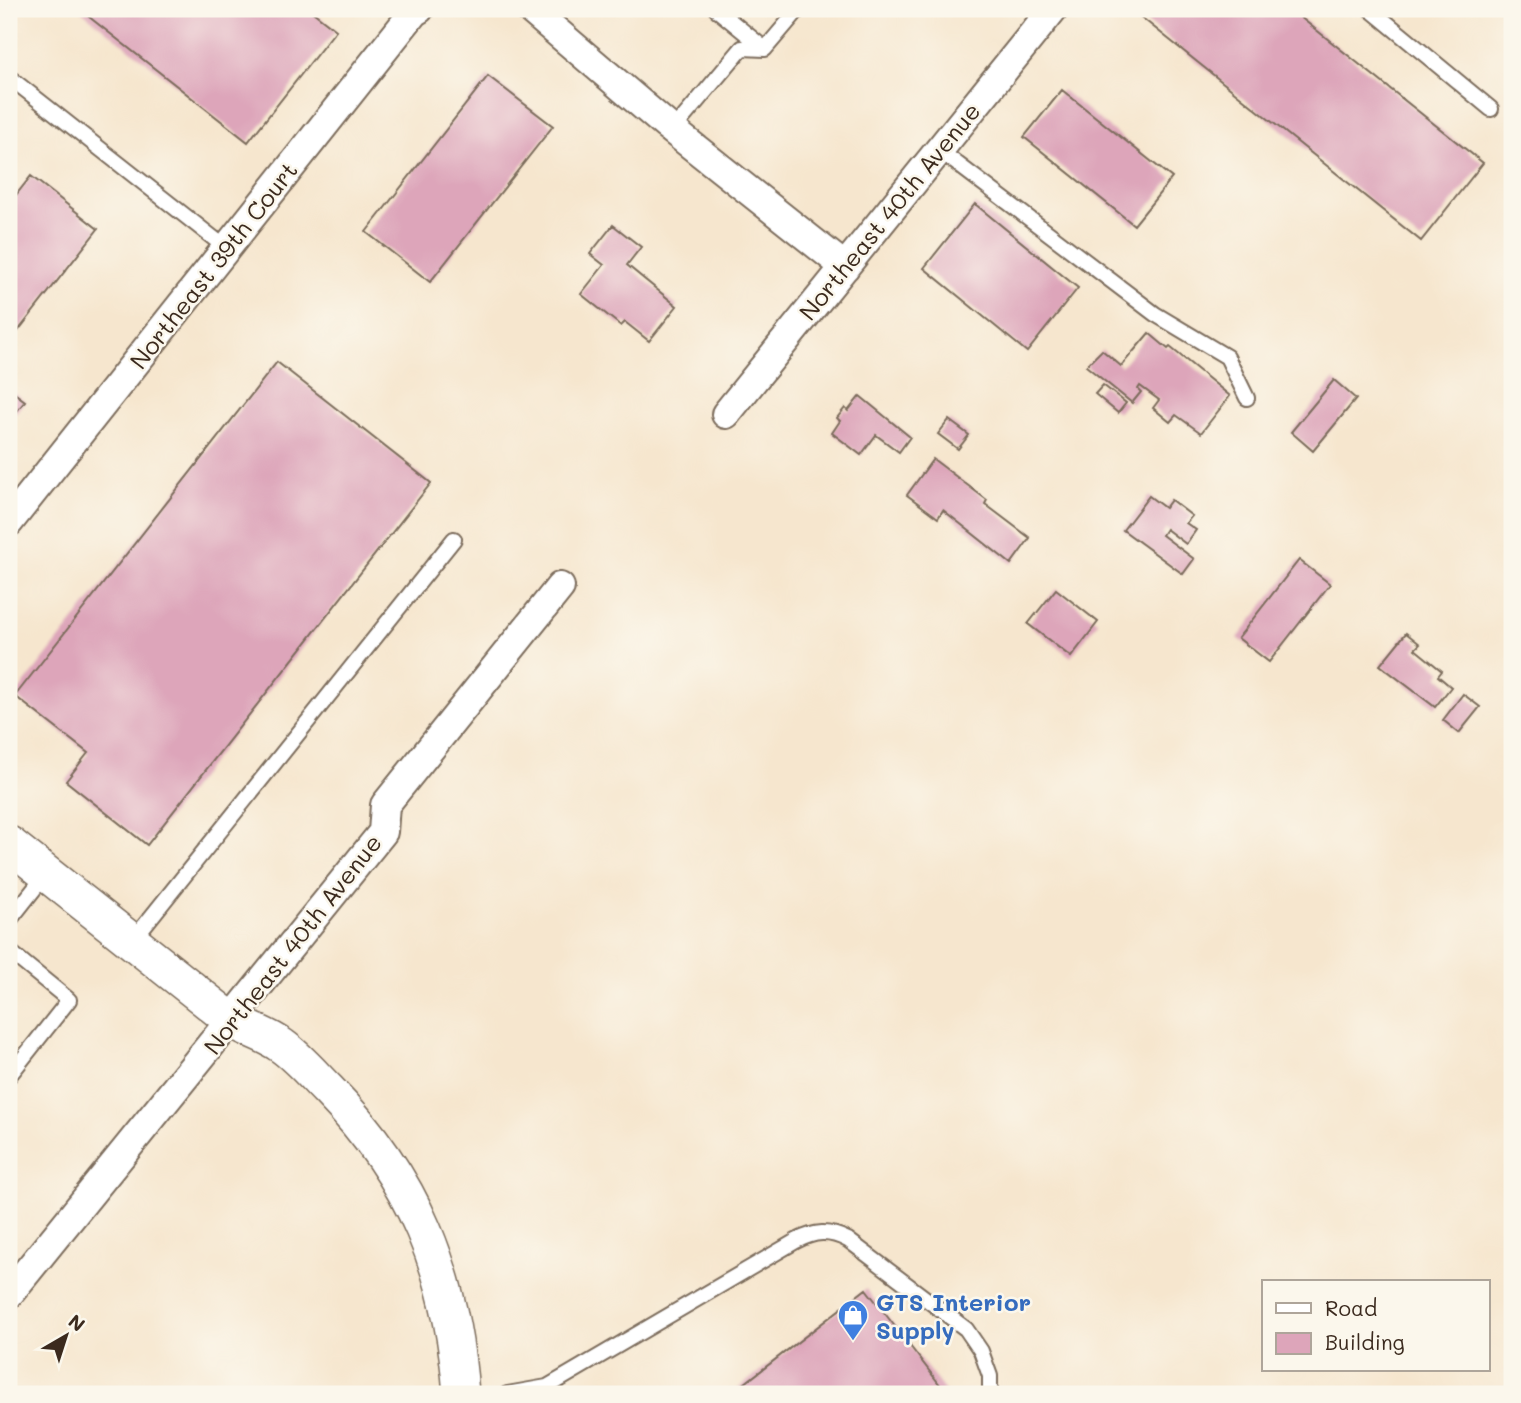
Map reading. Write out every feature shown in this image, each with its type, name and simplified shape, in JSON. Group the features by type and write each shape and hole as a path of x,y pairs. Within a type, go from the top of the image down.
{"street":[{"path":"530,9 673,130 845,267"},
{"name":"Northeast 40th Avenue","path":"726,414 1053,9"},
{"name":"Northeast 39th Court","path":"9,522 414,10"},
{"name":"Northeast 40th Avenue","path":"9,1294 383,832 386,805 560,587"},
{"path":"9,844 232,1020 281,1045 343,1105 387,1161 418,1217 443,1281 457,1343 461,1394"}],"lane":[{"path":"716,9 765,49"},
{"path":"765,49 799,9"},
{"path":"1370,9 1491,109"},
{"path":"673,130 742,48 765,49"},
{"path":"9,77 226,248"},
{"path":"939,150 1155,314 1227,357 1247,398"},
{"path":"132,941 454,539"},
{"path":"9,921 46,874"},
{"path":"9,951 69,1000 9,1076"},
{"path":"507,1394 547,1391 808,1234 822,1232 836,1234 848,1240 966,1329 981,1351 990,1376 990,1394"}],"building":[{"path":"79,9 309,9 336,30 248,142"},
{"path":"1131,9 1290,9 1483,163 1421,241"},
{"path":"488,76 553,126 430,282 366,232"},
{"path":"1062,90 1172,178 1134,225 1024,137"},
{"path":"31,176 98,229 11,340 9,204"},
{"path":"975,204 1078,288 1027,352 924,268"},
{"path":"613,225 641,247 627,265 677,306 649,341 625,322 621,326 581,294 604,265 590,254"},
{"path":"1149,333 1230,396 1201,433 1176,415 1170,422 1153,408 1159,400 1140,386 1138,389 1141,392 1132,403 1086,366 1102,350 1121,366"},
{"path":"277,362 431,483 147,845 66,781 88,753 15,696"},
{"path":"1334,380 1356,399 1313,451 1291,432"},
{"path":"1103,385 1126,403 1118,413 1095,394"},
{"path":"9,389 25,401 9,421"},
{"path":"860,396 910,437 899,452 876,435 861,455 832,433 840,421 837,418 845,408 848,411"},
{"path":"949,420 969,435 958,449 938,434"},
{"path":"933,459 987,500 985,504 1030,538 1011,564 943,510 938,518 907,495"},
{"path":"1149,496 1165,508 1171,500 1192,516 1186,523 1196,530 1186,544 1166,529 1162,535 1194,559 1183,574 1123,530"},
{"path":"1299,560 1330,584 1269,662 1238,638"},
{"path":"1056,589 1098,622 1071,657 1028,624"},
{"path":"1406,633 1420,644 1415,649 1442,671 1438,676 1451,687 1435,707 1380,665"},
{"path":"1463,694 1480,707 1459,733 1443,720"},
{"name":"GTS Interior Supply","path":"866,1289 947,1394 731,1394"}],"place":[{"name":"GTS Interior Supply","path":"853,1342"}]}
